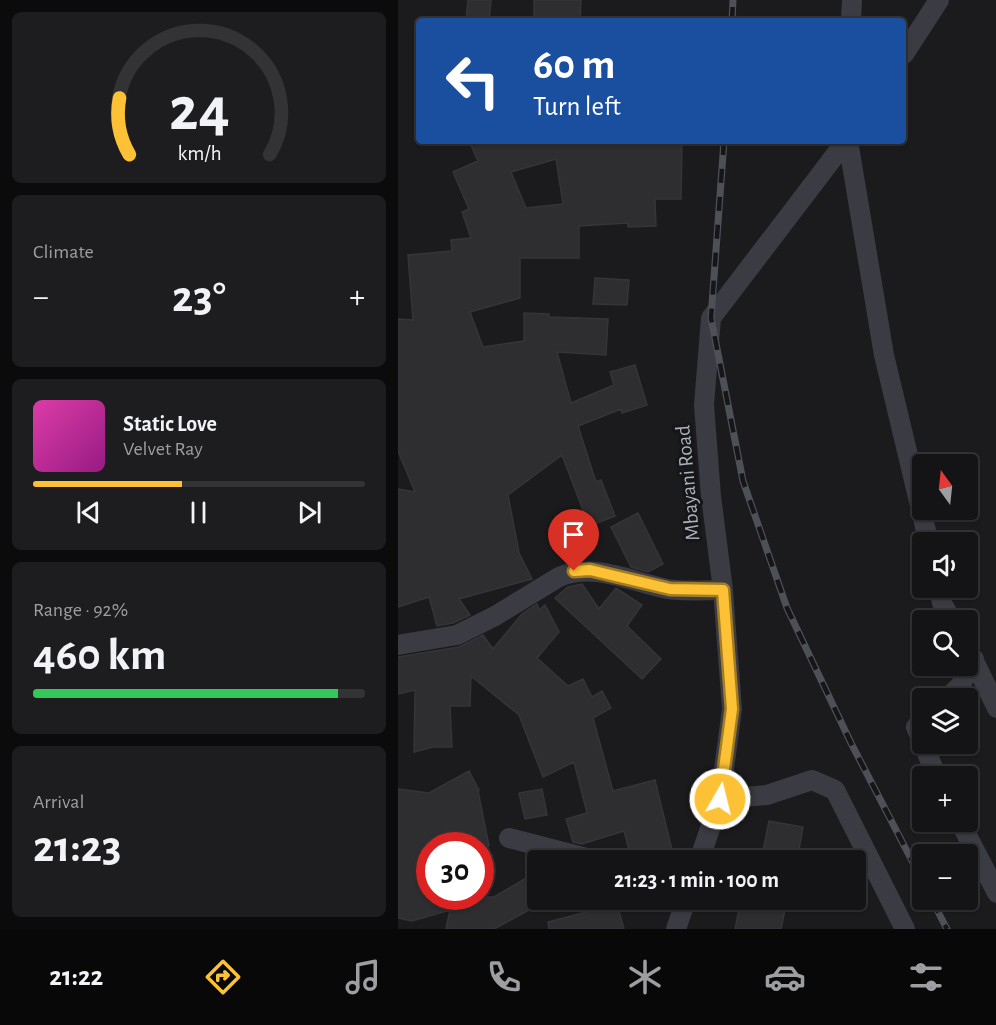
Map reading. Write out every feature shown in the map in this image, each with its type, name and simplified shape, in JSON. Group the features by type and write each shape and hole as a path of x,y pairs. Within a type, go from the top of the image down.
{"street":[{"path":"851,18 852,0"},
{"path":"906,51 939,0"},
{"name":"Mbayani Road","path":"703,850 720,799 732,709 723,590 711,496 704,405 711,318 845,144"},
{"path":"848,144 884,355 926,532"},
{"path":"398,645 457,635 476,627 550,582 574,571 590,570 670,589 723,590"},
{"path":"978,669 996,708"},
{"path":"720,799 767,795 812,780 835,790 905,929"},
{"path":"965,832 996,893"},
{"path":"509,838 555,850"},
{"path":"676,929 683,910"}],"building":[{"path":"468,0 491,0 489,18 466,18"},
{"path":"534,0 581,0 580,18 534,18"},
{"path":"470,144 682,144 681,199 655,199 656,226 628,227 628,223 579,226 579,258 520,258 520,298 470,312 483,347 524,341 524,313 549,314 549,317 608,319 606,355 557,352 571,403 614,385 610,372 635,365 647,405 622,413 621,409 578,426 596,482 601,480 615,516 589,526 562,455 508,495 519,553 532,579 459,599 470,615 453,623 437,626 429,597 398,607 398,489 415,492 398,451 398,319 413,320 408,255 452,251 451,240 471,238 462,212 469,209 453,172 478,161","holes":["556,159 563,204 526,208 511,172"]},
{"path":"595,278 629,280 627,305 593,304"},
{"path":"638,513 663,564 648,572 631,567 611,527"},
{"path":"582,584 599,609 616,588 642,605 627,626 661,659 642,679 555,598 568,587"},
{"path":"537,604 539,610 545,605 559,632 537,658 568,686 583,679 592,697 602,691 611,708 593,718 613,791 655,780 672,850 629,850 624,831 582,844 573,842 566,819 587,813 574,762 543,777 519,715 471,676 470,706 450,706 452,747 433,747 414,752 415,690 398,694 398,657 459,647 483,635 493,649 522,614"},
{"path":"469,771 479,790 486,832 416,832 416,910 450,910 412,921 398,918 398,789 429,793"},
{"path":"542,789 547,815 525,819 519,793"},
{"path":"769,821 803,827 799,850 763,850"},
{"path":"527,878 527,910 529,910 494,929 446,929 450,910 494,910 494,897"},
{"path":"594,910 619,910 624,929 549,929 548,922"},
{"path":"739,910 785,910 781,929 735,929"}],"railway":[{"path":"732,18 733,0"},
{"path":"724,144 711,318 743,481 787,608 851,743 912,861"},
{"path":"937,910 947,929"}],"route":[{"path":"574,571 590,570 670,589 723,590 732,709 720,799"}]}
